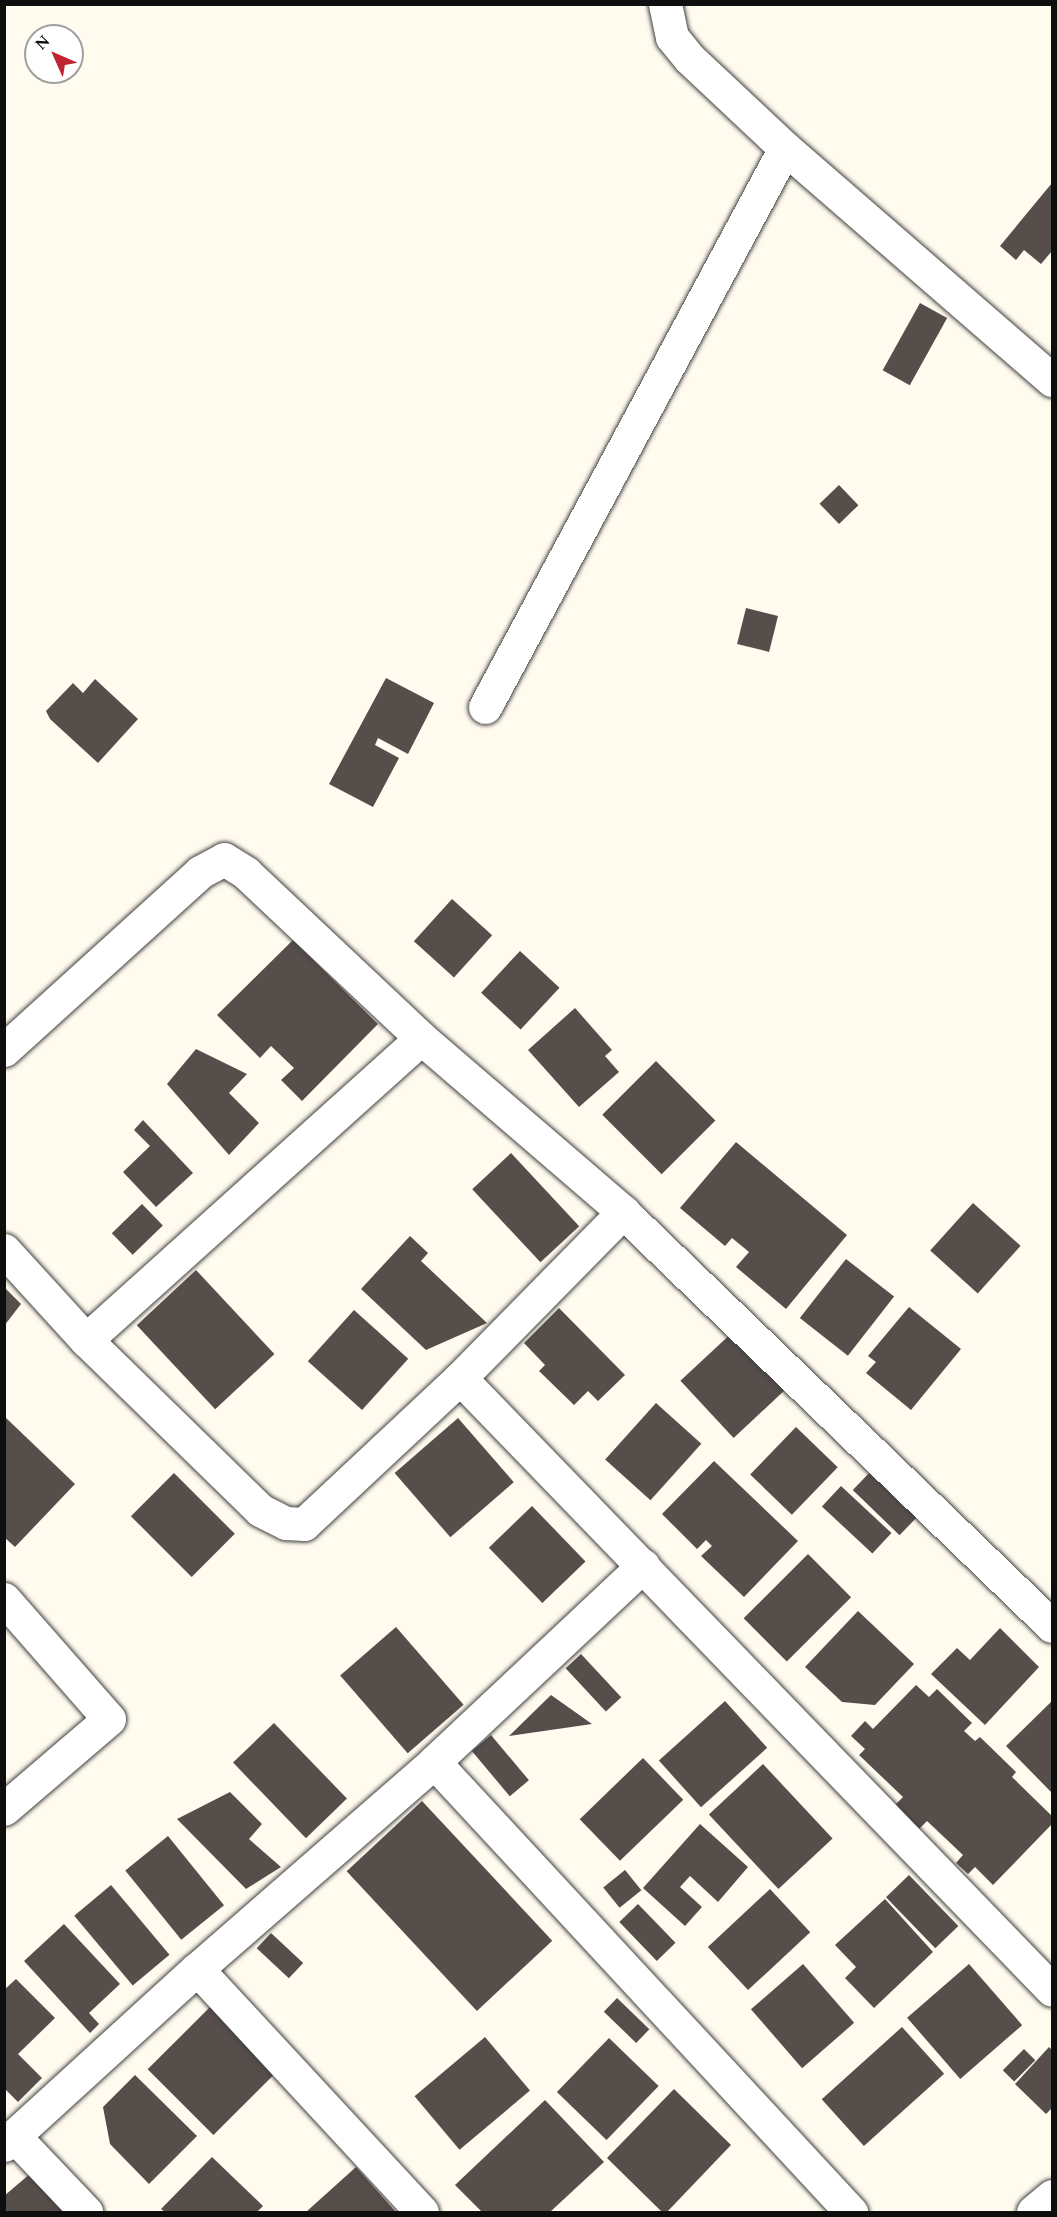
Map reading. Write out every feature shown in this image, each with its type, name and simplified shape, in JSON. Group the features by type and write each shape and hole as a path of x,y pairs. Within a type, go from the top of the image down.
{"street":[{"path":"665,4 672,37 689,58 785,148 1053,380"},
{"path":"485,706 785,148"},
{"path":"4,1050 200,872 224,859 246,873 421,1038 623,1212 1053,1626"},
{"path":"86,1340 421,1038"},
{"path":"4,1250 86,1340 260,1509 286,1523 304,1524 460,1378 623,1212"},
{"path":"460,1378 1053,1990"},
{"path":"86,2212 9,2141 197,1969 434,1762 643,1566"},
{"path":"4,1599 109,1719 4,1809"},
{"path":"434,1762 851,2212"},
{"path":"197,1969 422,2212"},
{"path":"1033,2212 1053,2196"}],"building":[{"path":"1052,183 1052,251 1041,264 1024,250 1016,260 1000,246"},
{"path":"920,303 947,318 910,385 883,370"},
{"path":"839,485 858,505 839,524 820,504"},
{"path":"746,608 778,616 769,652 737,644"},
{"path":"386,678 434,703 408,754 378,738 375,745 399,758 373,807 329,784"},
{"path":"95,679 138,719 98,763 50,719 46,711 73,683 83,693"},
{"path":"452,899 492,935 454,977 414,941"},
{"path":"293,940 378,1024 302,1101 281,1080 294,1068 271,1046 260,1058 217,1015"},
{"path":"520,951 559,988 521,1030 481,993"},
{"path":"575,1008 612,1050 605,1056 619,1072 579,1107 528,1050"},
{"path":"196,1049 247,1074 229,1093 259,1123 229,1155 167,1084"},
{"path":"656,1061 715,1120 662,1174 602,1115"},
{"path":"143,1120 193,1173 156,1207 123,1172 150,1146 134,1130"},
{"path":"736,1142 847,1235 786,1309 736,1267 749,1252 732,1238 725,1246 680,1208"},
{"path":"511,1153 579,1226 540,1262 472,1189"},
{"path":"973,1203 1021,1246 978,1293 930,1251"},
{"path":"142,1204 163,1226 133,1255 112,1233"},
{"path":"410,1236 428,1253 421,1261 487,1323 426,1350 361,1289"},
{"path":"846,1259 894,1297 848,1356 800,1318"},
{"path":"196,1270 274,1354 215,1409 137,1325"},
{"path":"4,1287 21,1304 4,1326"},
{"path":"909,1307 961,1349 911,1410 866,1373 876,1362 868,1356"},
{"path":"559,1308 625,1375 598,1401 588,1391 574,1405 539,1371 545,1365 524,1343"},
{"path":"354,1310 408,1359 362,1410 308,1361"},
{"path":"736,1329 789,1386 734,1438 680,1381"},
{"path":"656,1403 701,1444 650,1500 605,1459"},
{"path":"4,1416 75,1484 15,1547 4,1537"},
{"path":"458,1418 514,1482 450,1537 395,1473"},
{"path":"796,1427 838,1467 792,1515 750,1474"},
{"path":"714,1461 798,1541 744,1597 701,1556 712,1546 706,1540 697,1549 662,1514"},
{"path":"875,1467 922,1512 900,1535 853,1490"},
{"path":"174,1473 235,1534 192,1577 131,1516"},
{"path":"841,1486 891,1533 872,1554 822,1506"},
{"path":"532,1506 585,1561 542,1603 489,1548"},
{"path":"808,1554 851,1597 787,1661 744,1618"},
{"path":"858,1611 914,1664 875,1705 842,1702 805,1667"},
{"path":"396,1627 464,1705 408,1753 340,1676"},
{"path":"1000,1628 1039,1667 985,1725 931,1674 957,1648 970,1660"},
{"path":"581,1654 621,1697 606,1711 566,1668"},
{"path":"916,1685 929,1697 937,1689 972,1723 964,1731 975,1741 980,1737 1016,1772 1012,1777 1052,1816 1052,1824 993,1885 975,1867 968,1874 956,1863 963,1855 927,1821 918,1830 894,1806 903,1797 859,1755 865,1749 851,1736 865,1721 873,1729"},
{"path":"551,1695 592,1724 509,1736"},
{"path":"725,1701 767,1748 701,1807 659,1761"},
{"path":"1052,1701 1052,1793 1006,1746"},
{"path":"274,1723 347,1799 306,1838 233,1763"},
{"path":"491,1735 529,1780 510,1796 472,1751"},
{"path":"643,1758 683,1800 620,1861 580,1819"},
{"path":"763,1764 833,1839 778,1889 709,1814"},
{"path":"230,1792 262,1824 249,1839 281,1867 246,1889 177,1819"},
{"path":"422,1801 552,1941 477,2011 347,1871"},
{"path":"700,1824 748,1867 718,1902 690,1876 680,1887 702,1907 685,1926 643,1888"},
{"path":"168,1836 224,1905 181,1940 125,1871"},
{"path":"625,1870 641,1890 620,1908 603,1888"},
{"path":"909,1875 958,1926 935,1948 886,1897"},
{"path":"111,1885 169,1955 133,1986 74,1916"},
{"path":"770,1889 810,1932 748,1990 708,1947"},
{"path":"885,1899 933,1952 874,2008 845,1978 856,1967 835,1945"},
{"path":"638,1904 676,1943 657,1961 619,1922"},
{"path":"64,1924 120,1984 89,2013 99,2024 90,2033 24,1961"},
{"path":"271,1933 303,1963 289,1978 257,1948"},
{"path":"803,1964 854,2023 802,2068 751,2009"},
{"path":"969,1964 1022,2025 960,2079 907,2018"},
{"path":"16,1979 55,2018 18,2054 42,2078 18,2102 4,2088 4,1990"},
{"path":"617,1998 649,2029 636,2043 604,2012"},
{"path":"212,2005 278,2071 213,2135 148,2069"},
{"path":"902,2027 944,2074 864,2146 822,2099"},
{"path":"485,2037 530,2091 460,2150 415,2096"},
{"path":"609,2038 659,2086 607,2140 557,2092"},
{"path":"1049,2047 1052,2050 1052,2108 1046,2114 1015,2084"},
{"path":"1024,2049 1035,2060 1014,2082 1003,2070"},
{"path":"135,2075 197,2136 149,2184 110,2144 103,2107"},
{"path":"674,2089 731,2145 667,2212 662,2212 607,2158"},
{"path":"545,2100 604,2162 550,2212 482,2212 455,2185"},
{"path":"212,2157 263,2206 257,2212 165,2212 161,2209"},
{"path":"356,2167 396,2212 306,2212"},
{"path":"31,2173 66,2212 4,2212 4,2196"}]}
